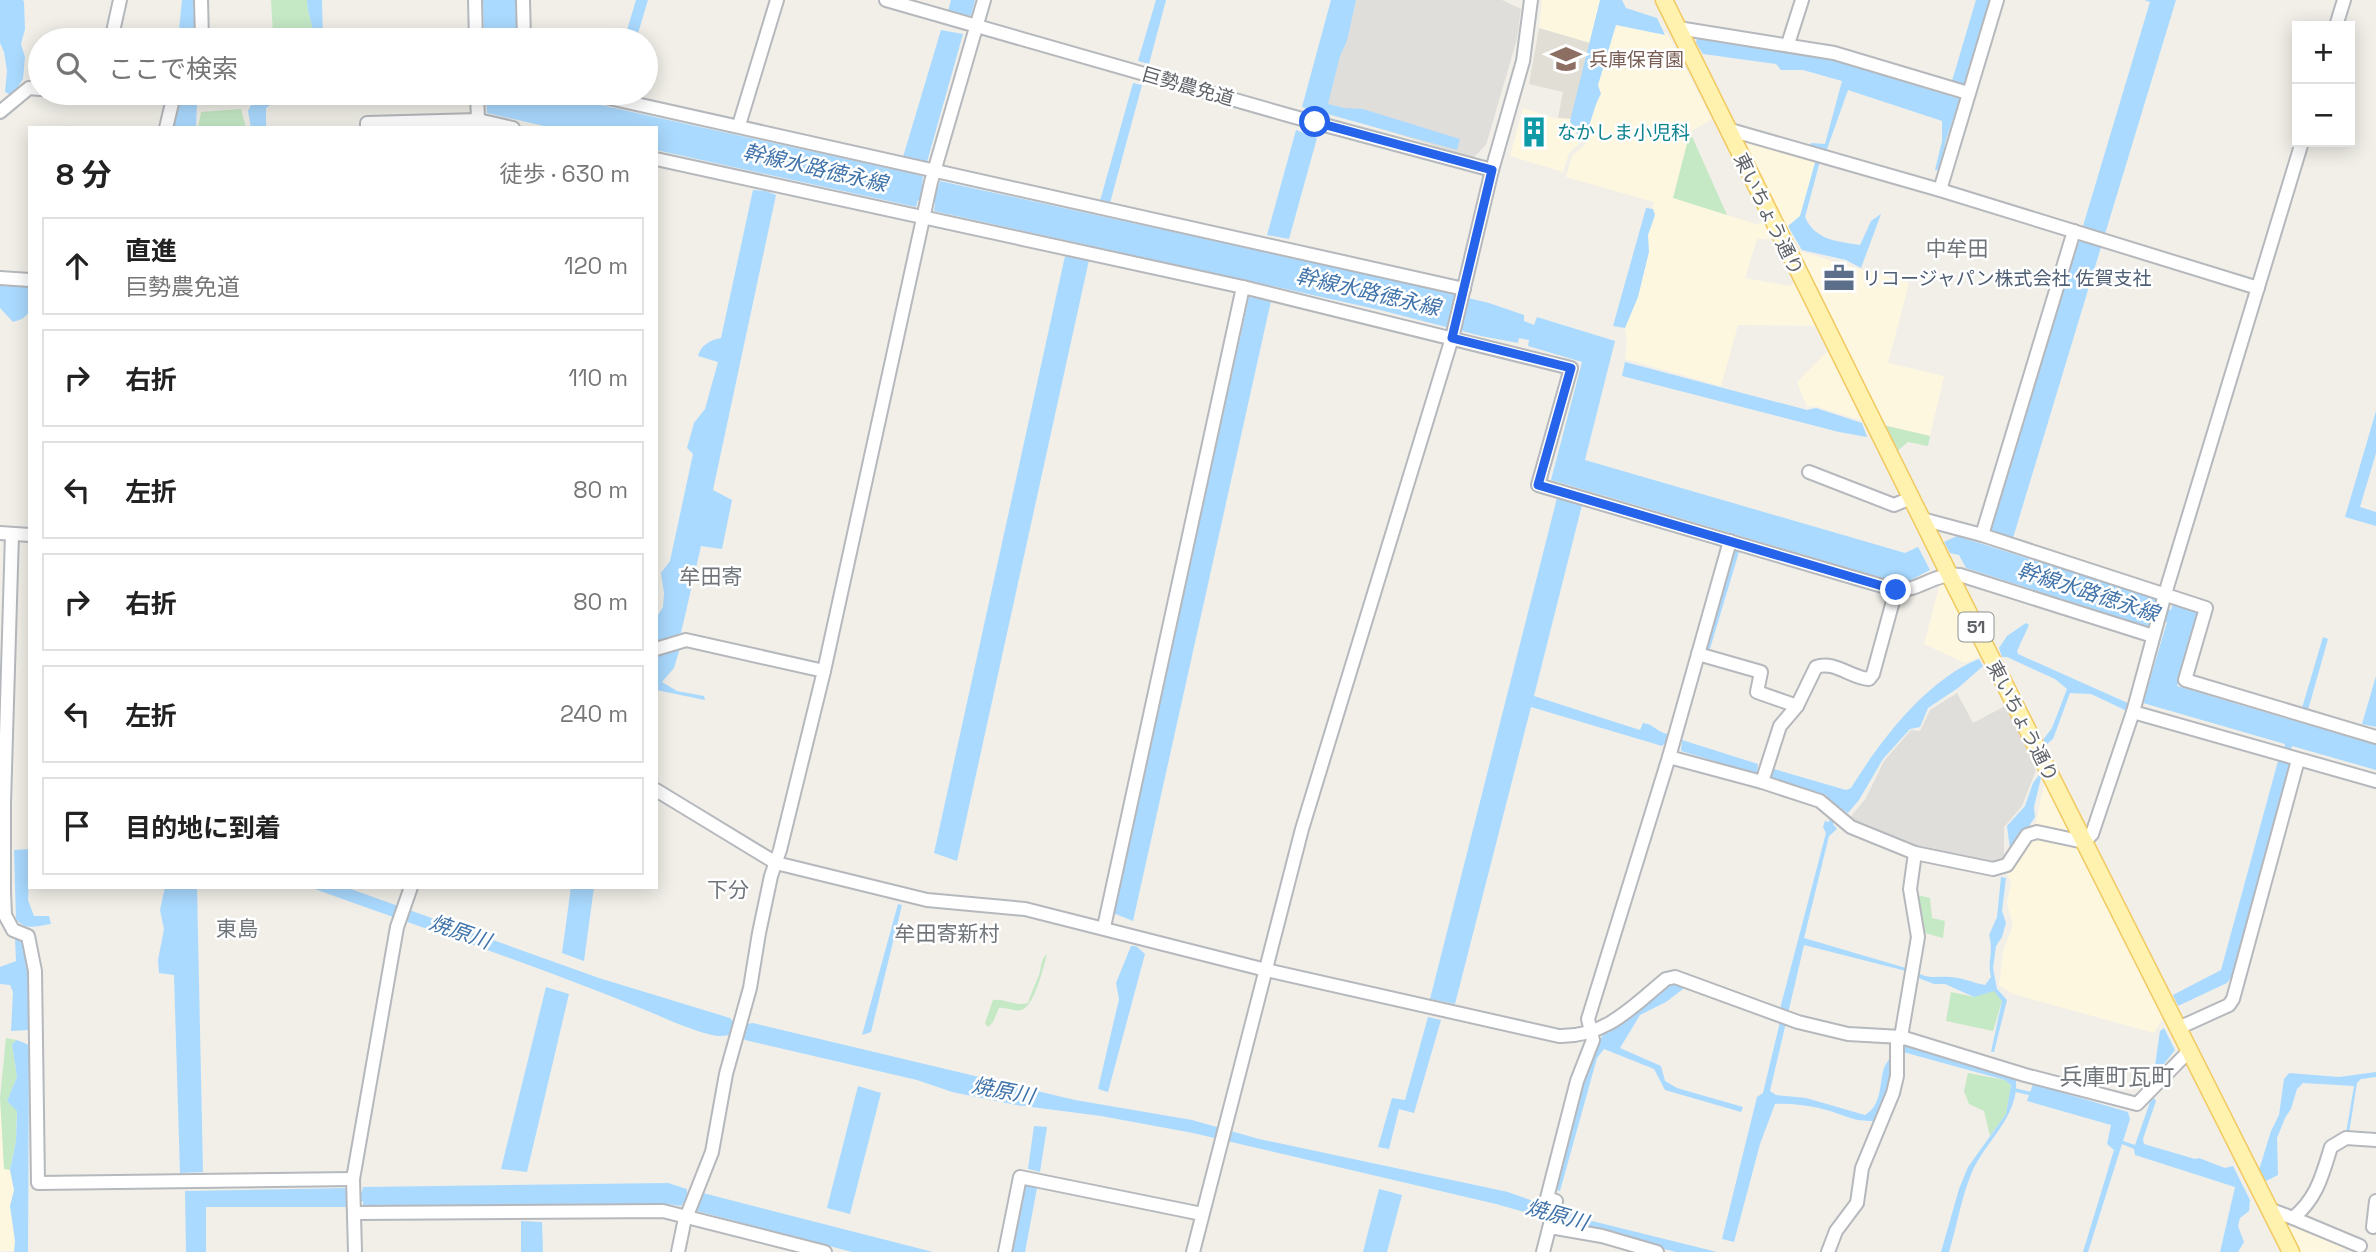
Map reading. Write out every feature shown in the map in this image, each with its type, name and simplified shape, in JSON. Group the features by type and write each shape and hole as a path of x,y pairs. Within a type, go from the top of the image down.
{"main road":[{"name":"東いちょう通り","path":"1664,0 1949,574 2291,1252"}],"street":[{"path":"114,28 120,0"},
{"path":"201,0 202,28"},
{"path":"475,0 476,28"},
{"path":"523,0 524,28"},
{"path":"739,125 777,0"},
{"name":"巨勢農免道","path":"886,0 1492,170"},
{"path":"678,1252 687,1216 712,1152 726,1074 750,988 759,933 824,671 932,177 984,0"},
{"path":"1193,1252 1302,829 1452,338 1492,170 1523,61 1531,0"},
{"path":"1788,44 1802,0"},
{"path":"1940,190 1997,0"},
{"path":"2338,21 2344,0"},
{"path":"1678,28 1834,53 1968,93"},
{"path":"0,112 28,90"},
{"path":"167,126 182,105"},
{"path":"477,105 478,120"},
{"path":"644,105 739,125 932,177 1134,214 1464,289"},
{"path":"367,126 367,123 478,120 504,126"},
{"path":"1727,129 1940,190 2258,288"},
{"path":"1669,757 1820,801 1851,828 1915,853 1993,869 2007,865 2027,835 2037,832 2084,842 2092,834 2133,712 2164,599 2300,147"},
{"path":"658,159 925,211 1571,368 1538,485 1896,590 1909,591 1931,579 1949,574 1960,575 2155,630"},
{"path":"1982,535 2085,235"},
{"path":"0,278 28,279"},
{"path":"1104,927 1243,287"},
{"path":"1809,472 1894,505 1911,498"},
{"path":"1922,519 1982,535 2164,599 2206,608 2185,680 2371,736"},
{"path":"28,535 6,534 2,892 5,915 13,930 27,936 36,971 38,1183 354,1184"},
{"path":"1543,1252 1556,1208 1556,1201 1547,1198 1577,1081 1593,1040 1588,1019 1669,757 1730,541"},
{"path":"1762,782 1780,726 1797,706 1811,674 1821,665 1833,666 1863,679 1869,679 1873,674 1896,590"},
{"path":"664,647 686,640 824,671"},
{"path":"1698,654 1761,672 1757,692 1797,706"},
{"path":"2133,712 2376,781"},
{"path":"2180,1030 2185,1025 2229,1005 2233,999 2290,757"},
{"path":"658,791 776,863 927,900 1025,909 1266,970 1559,1036 1579,1037 1602,1029 1666,979 1675,977 1783,1018 1848,1034 1899,1040 2137,1104 2189,1051"},
{"path":"1828,1252 1836,1231 1857,1203 1862,1168 1893,1093 1897,1076 1899,1040 1918,937 1910,888 1915,853"},
{"path":"355,1252 354,1184 397,927 410,889"},
{"path":"2293,1218 2308,1206 2331,1147 2347,1138 2376,1140"},
{"path":"1004,1252 1020,1177 1202,1214"},
{"path":"2373,1227 2376,1201"},
{"path":"354,1209 663,1212 825,1252"},
{"path":"2269,1209 2360,1246"},
{"path":"1550,1225 1657,1252"}],"shaded area":[{"path":"1351,0 1502,0 1521,9 1517,39 1486,145 1473,158 1325,111"},
{"path":"1542,0 1604,0 1593,44 1539,28"},
{"path":"1614,20 1667,33 1712,119 1690,132 1674,198 1756,224 1765,222 1773,239 1757,239 1745,278 1790,286 1794,283 1816,326 1738,325 1721,386 1625,359 1625,328 1654,202 1566,177 1572,156 1586,144 1584,139 1569,153 1563,172 1510,156 1523,108 1554,118 1576,119"},
{"path":"1539,28 1593,44 1576,119 1558,118 1563,92 1529,84"},
{"path":"1740,136 1820,158 1800,222 1787,229"},
{"path":"1798,251 1909,283 1888,363 1944,376 1930,436 1883,425"},
{"path":"1830,349 1864,421 1814,406 1807,407 1797,382"},
{"path":"1940,583 1945,583 1980,657 1965,663 1924,644"},
{"path":"1957,693 1973,723 2007,705 2036,770 2022,806 2004,827 2004,860 1990,864 1911,849 1848,820 1866,798 1884,761 1911,730 1920,731 1930,710"},
{"path":"2045,781 2163,1018 2154,1033 2013,994 1999,985 2004,947 2013,926 2007,903 2011,883 2006,870 2035,827"},
{"path":"0,1098 21,1098 20,1251 0,1251"},
{"path":"2275,1214 2346,1243 2345,1249 2332,1252 2295,1252"}],"green space":[{"path":"271,0 307,0 312,28 273,28"},
{"path":"241,109 245,126 198,126 201,112"},
{"path":"1690,132 1727,215 1673,198"},
{"path":"1883,425 1930,436 1928,446 1908,442 1895,453"},
{"path":"1914,894 1930,898 1932,918 1945,921 1943,938 1921,932"},
{"path":"1047,954 1038,986 1026,1008 999,1008 988,1027 985,1023 993,1000 1028,1003 1042,961"},
{"path":"1994,990 2002,1001 1993,1031 1946,1021 1951,992 1974,997"},
{"path":"6,1038 17,1040 12,1044 17,1077 7,1101 17,1110 16,1141 10,1170 4,1169 0,1098"},
{"path":"1968,1073 2005,1080 2011,1085 2006,1114 1990,1136 1984,1111 1969,1104 1964,1091"}],"water":[{"path":"0,0 24,2 25,29 21,44 25,57 23,79 12,96 5,92 7,71 0,43"},
{"path":"182,0 196,0 195,28 179,28"},
{"path":"307,0 322,0 323,28 312,28"},
{"path":"483,0 516,0 517,28 484,28"},
{"path":"636,0 648,0 640,28 628,28"},
{"path":"951,0 975,0 971,16 948,11"},
{"path":"1156,0 1166,0 1149,64 1138,61"},
{"path":"1331,0 1356,0 1328,104 1363,109 1460,139 1457,150 1302,107"},
{"path":"1600,0 1622,0 1626,8 1657,18 1665,35 1616,25 1598,85 1601,94 1587,130 1580,140 1570,121"},
{"path":"1976,0 1990,0 1965,85 1952,81"},
{"path":"2144,0 2176,0 2105,234 2083,226 2150,2"},
{"path":"941,30 963,34 927,162 903,157"},
{"path":"1697,36 1833,60 1960,99 1939,170 1935,170 1942,141 1942,121 1848,90 1826,152 1809,148 1811,143 1825,144 1842,81 1803,70 1781,70 1776,64 1703,54 1696,43"},
{"path":"1133,83 1142,85 1110,203 1100,201"},
{"path":"180,105 197,105 196,126 173,126"},
{"path":"251,105 270,105 266,108 266,126 251,126 248,111"},
{"name":"幹線水路徳永線","path":"487,105 601,105 923,176 922,185 938,187 940,181 1389,279 1489,303 1524,315 1524,321 1534,325 1537,317 1615,341 1585,460 1905,553 1918,547 1930,570 1903,584 1551,480 1582,362 1528,346 1529,340 1519,338 1518,343 1481,336 1380,310 934,211 935,203 918,200 916,207 658,150 658,126 544,126 487,113"},
{"path":"1296,130 1317,138 1289,239 1267,235"},
{"path":"1816,159 1820,161 1805,217 1815,231 1828,238 1860,245 1871,221 1881,214 1861,268 1846,260 1802,250 1788,226 1800,216"},
{"path":"753,190 766,191 776,195 713,490 732,500 722,549 701,546 681,633 670,639 671,649 680,648 674,668 662,682 677,691 704,696 705,700 658,690 658,653 666,651 664,640 658,642 658,615 663,607 661,573 670,561 693,454 687,448 694,423 705,409 718,362 698,356 706,344 721,338"},
{"path":"1646,208 1653,209 1655,215 1648,235 1649,252 1638,297 1625,328 1613,326"},
{"path":"2079,241 2101,247 2013,538 1990,530"},
{"path":"1065,256 1089,260 957,861 934,853"},
{"path":"0,284 28,286 28,314 22,319 13,322 0,308"},
{"path":"1249,297 1271,301 1133,921 1113,913"},
{"path":"1625,362 1807,410 1816,408 1862,423 1867,437 1622,376"},
{"path":"2376,411 2376,453 2360,507 2376,512 2376,526 2345,517"},
{"path":"1557,498 1582,505 1534,696 1640,730 1643,723 1653,726 1667,734 1667,741 1662,746 1531,707 1455,1004 1430,999"},
{"name":"幹線水路徳永線","path":"1957,536 2158,599 2156,606 2171,610 2173,603 2199,612 2177,686 2376,745 2376,770 2292,746 2287,763 2290,764 2233,975 2227,983 2178,1006 2173,995 2221,970 2278,761 2281,762 2285,744 2143,703 2167,622 2152,618 2149,627 1966,568 1959,555 1950,553 1944,542"},
{"path":"1734,551 1739,552 1709,652 1705,649"},
{"path":"2026,623 2029,625 2018,654 2130,704 2127,711 2091,694 2070,693 2053,739 2046,745 2043,740 2052,728 2067,689 2055,679 2002,657 1999,648 2007,636"},
{"path":"2323,637 2328,639 2308,710 2302,708"},
{"path":"1979,659 1983,666 1958,688 1928,708 1920,727 1910,729 1883,759 1859,800 1848,813 1840,808 1836,811 1833,824 1837,829 1829,836 1804,938 1916,971 1924,976 1954,977 1985,985 1991,977 1989,935 1997,917 2001,877 2006,878 2002,911 2006,923 1996,946 1993,968 1997,989 2007,1000 1994,1052 1991,1052 2002,1001 1994,991 1974,997 1945,984 1934,984 1916,977 1910,972 1804,945 1770,1091 1776,1095 1806,1098 1865,1115 1877,1100 1884,1068 1893,1053 1888,1089 1883,1106 1873,1121 1810,1106 1775,1104 1760,1144 1734,1242 1722,1239 1757,1097 1763,1093 1779,1026 1781,1005 1826,833 1823,827 1825,821 1829,822 1834,805 1826,795 1770,779 1774,769 1846,790 1851,788 1890,732 1906,714 1941,681"},
{"path":"2376,676 2376,727 2362,724"},
{"path":"1682,740 1758,764 1757,774 1681,751"},
{"path":"2039,775 2041,778 2034,807 2035,817 2015,848 2010,849 2007,826 2025,806 2033,783"},
{"path":"28,849 28,900 34,916 49,916 51,924 27,926 16,919 14,850"},
{"path":"165,889 197,889 203,1172 180,1173 174,975 159,973 158,960 164,929 160,910"},
{"name":"焼原川","path":"315,889 351,889 599,978 730,1018 737,1023 753,1023 1075,1100 1192,1120 1259,1139 1508,1192 1550,1207 1546,1218 1193,1133 952,1092 917,1080 745,1040 737,1035 707,1034 526,964"},
{"path":"571,889 594,889 584,961 562,953"},
{"path":"898,904 902,905 871,1032 862,1035"},
{"path":"15,937 26,942 30,981 29,1030 11,1031 13,992 10,985 0,984 0,967 16,961"},
{"path":"1131,946 1136,946 1145,954 1108,1092 1098,1089 1119,999 1116,983"},
{"path":"1683,984 1683,989 1666,1002 1640,1015 1620,1048 1661,1066 1665,1081 1677,1088 1743,1107 1741,1112 1665,1090 1654,1069 1604,1049 1597,1058 1560,1191 1556,1190 1591,1055 1603,1035 1667,986"},
{"path":"546,987 569,994 527,1172 501,1169"},
{"path":"1428,1017 1441,1020 1414,1113 1399,1109 1389,1149 1378,1147 1392,1098 1405,1100"},
{"path":"2164,1028 2175,1050 2160,1069 2155,1066 2160,1031"},
{"path":"17,1040 29,1045 28,1252 14,1252 10,1206 14,1190 10,1170 16,1141 17,1111 7,1101 17,1077 12,1044"},
{"path":"1906,1044 2016,1079 2016,1093 2007,1117 1978,1160 1968,1182 1949,1252 1941,1252 1959,1189 1968,1167 2006,1114 2011,1085 2005,1080 1903,1052"},
{"path":"2376,1072 2376,1077 2361,1079 2357,1083 2349,1133 2346,1133 2354,1086 2303,1083 2297,1089 2277,1138 2278,1175 2266,1181 2259,1170 2279,1115 2284,1079 2289,1073 2339,1077"},
{"path":"2033,1084 2128,1112 2130,1119 2123,1141 2135,1145 2150,1102 2154,1098 2156,1101 2143,1139 2144,1144 2199,1158 2225,1168 2233,1166 2250,1200 2249,1211 2240,1218 2238,1226 2244,1242 2238,1252 2220,1252 2235,1187 2135,1155 2134,1149 2122,1144 2088,1252 2083,1252 2114,1150 2107,1144 2111,1125 2027,1101"},
{"path":"858,1086 881,1093 850,1214 827,1208"},
{"path":"1034,1126 1047,1127 1040,1172 1028,1169"},
{"path":"668,1183 701,1197 703,1193 933,1252 852,1252 697,1211 698,1206 684,1202 681,1206 363,1206 363,1201 346,1202 346,1207 206,1207 206,1252 186,1252 185,1191 345,1188 346,1193 362,1192 363,1187"},
{"path":"1026,1185 1037,1188 1025,1252 1012,1252"},
{"path":"1379,1189 1402,1195 1387,1252 1363,1252"},
{"path":"1561,1210 1578,1214 1584,1219 1717,1252 1676,1252 1558,1222"},
{"path":"521,1221 542,1222 543,1252 521,1252"}],"waterway":[{"path":"2089,244 2094,230"},
{"path":"2015,1090 2032,1094"}],"place":[{"name":"兵庫保育園","path":"1566,59"},
{"name":"なかしま小児科","path":"1534,132"},
{"name":"リコージャパン株式会社 佐賀支社","path":"1839,278"}],"district":[{"name":"中牟田","path":"1957,249"},
{"name":"牟田寄","path":"711,577"},
{"name":"下分","path":"728,890"},
{"name":"東島","path":"237,929"},
{"name":"牟田寄新村","path":"947,934"},
{"name":"兵庫町瓦町","path":"2117,1077"}],"route":[{"path":"1315,122 1492,170 1452,338 1571,368 1538,485 1896,590"}]}
